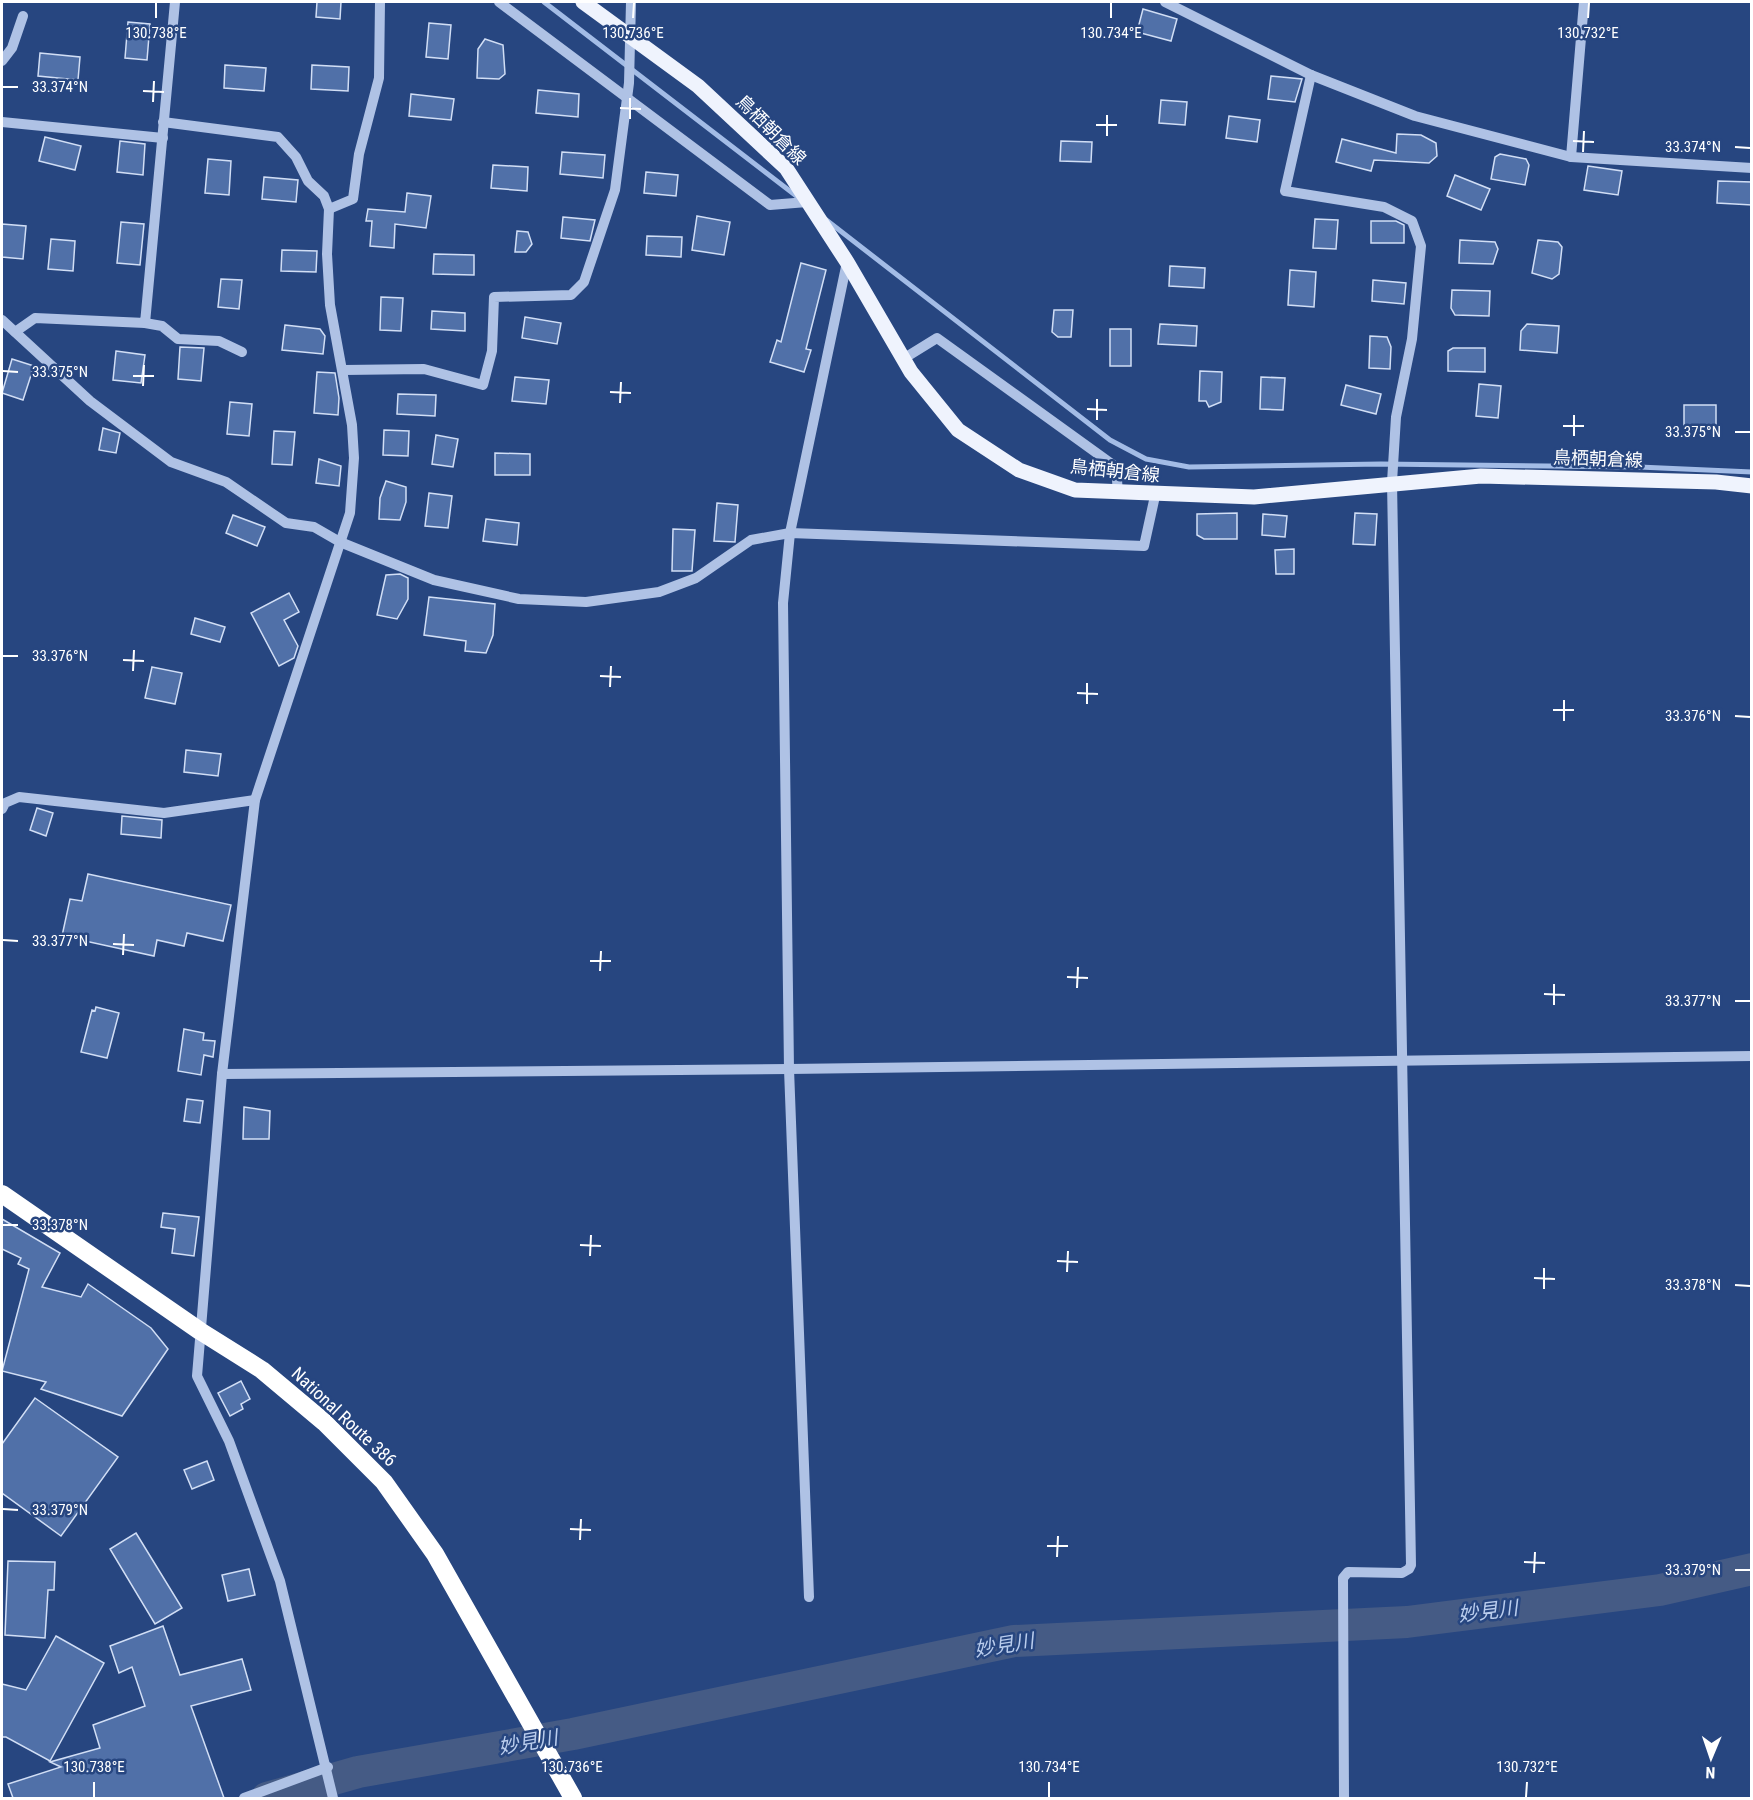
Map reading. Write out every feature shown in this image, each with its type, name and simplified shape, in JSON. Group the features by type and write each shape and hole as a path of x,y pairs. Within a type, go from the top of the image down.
{"highway":[{"name":"National Route 386","path":"2,1194 271,1377 324,1422 384,1482 435,1554 571,1795"}],"main road":[{"name":"鳥栖朝倉線","path":"583,2 698,86 786,168 847,262 903,359 958,430 1019,470 1075,490 1155,495 1254,497 1392,482 1481,476 1716,482 1752,486"}],"street":[{"path":"145,323 175,2"},
{"path":"329,209 353,199 359,154 379,78 380,2"},
{"path":"499,2 770,205 807,202"},
{"path":"344,370 424,369 483,385 492,351 494,297 571,295 584,282 615,190 629,83 630,2"},
{"path":"1165,2 1311,75 1415,116 1571,157 1752,168"},
{"path":"1571,157 1584,2"},
{"path":"2,61 12,48 23,16"},
{"path":"1311,75 1285,191 1384,207 1413,221 1421,246 1412,339 1396,417 1392,482 1400,1060 1411,1565 1402,1573 1348,1572 1343,1578 1344,1798"},
{"path":"2,122 163,138"},
{"path":"163,122 278,137 296,157 308,181 324,196 329,209 327,254 330,305 344,370 354,458 350,513 255,800 222,1074 197,1376 229,1441 280,1581 328,1767 333,1798"},
{"path":"809,1597 789,1070 783,603 790,533 847,262"},
{"path":"15,332 35,318 145,323 162,326 178,339 219,341 242,351"},
{"path":"2,320 90,401 171,462 226,482 286,523 314,527 340,542 434,580 519,599 586,602 658,592 696,578 751,540 790,533 1144,546 1155,495"},
{"path":"903,359 937,338 1116,467 1118,493"},
{"path":"2,808 5,803 19,797 164,813 255,800"},
{"path":"222,1074 789,1070 1752,1056"},
{"path":"244,1798 328,1767"}],"building":[{"path":"317,2 341,2 340,19 316,17"},
{"path":"1143,9 1177,19 1171,41 1137,32"},
{"path":"128,22 150,24 147,60 125,58"},
{"path":"429,23 451,25 448,59 426,57"},
{"path":"485,39 503,45 505,74 499,79 477,78 478,49"},
{"path":"40,53 80,57 78,80 38,76"},
{"path":"225,65 266,68 264,91 224,88"},
{"path":"312,65 349,67 348,91 311,89"},
{"path":"1271,76 1302,79 1295,102 1268,99"},
{"path":"538,90 579,94 578,117 536,113"},
{"path":"411,94 454,99 451,120 409,116"},
{"path":"1161,100 1187,102 1185,125 1159,123"},
{"path":"1229,116 1260,120 1257,142 1226,138"},
{"path":"1397,134 1421,135 1436,143 1437,156 1429,163 1374,160 1371,171 1336,162 1342,139 1396,153"},
{"path":"45,137 81,146 75,170 39,161"},
{"path":"120,141 145,144 143,175 117,172"},
{"path":"1061,141 1092,142 1091,162 1060,161"},
{"path":"562,152 605,155 603,178 560,174"},
{"path":"1500,154 1526,159 1529,165 1525,185 1491,179 1495,157"},
{"path":"208,159 231,161 229,195 205,193"},
{"path":"493,165 528,167 527,191 491,188"},
{"path":"1588,166 1622,171 1618,195 1584,190"},
{"path":"646,172 678,175 676,196 644,193"},
{"path":"1455,175 1490,189 1481,210 1447,196"},
{"path":"264,177 298,180 296,202 262,199"},
{"path":"1718,181 1752,182 1752,205 1717,203"},
{"path":"407,193 431,196 426,228 395,224 394,248 370,246 372,221 366,221 368,209 405,212"},
{"path":"697,216 730,222 724,255 692,250"},
{"path":"563,217 595,220 590,241 561,238"},
{"path":"1315,219 1338,220 1336,249 1313,248"},
{"path":"1371,221 1396,221 1404,225 1404,243 1371,243"},
{"path":"121,222 144,224 140,265 117,263"},
{"path":"2,224 26,226 23,259 2,257"},
{"path":"517,231 528,232 532,244 526,252 515,252"},
{"path":"647,236 682,237 681,257 646,255"},
{"path":"51,239 75,241 73,271 48,269"},
{"path":"1460,240 1495,242 1498,249 1493,264 1459,263"},
{"path":"1538,240 1558,242 1562,247 1559,274 1552,279 1532,273"},
{"path":"282,250 317,251 316,272 281,271"},
{"path":"434,254 474,255 474,275 433,274"},
{"path":"801,263 826,270 806,349 811,350 804,372 770,362 777,340 781,342"},
{"path":"1170,266 1205,268 1204,288 1169,286"},
{"path":"1290,270 1316,272 1314,307 1288,305"},
{"path":"221,279 242,280 239,309 218,307"},
{"path":"1373,280 1406,283 1404,304 1372,301"},
{"path":"1452,290 1490,291 1489,316 1455,315 1451,308"},
{"path":"381,297 403,298 401,331 380,330"},
{"path":"1054,310 1073,310 1071,337 1058,337 1052,332"},
{"path":"432,311 465,313 465,331 431,329"},
{"path":"525,317 561,323 557,344 522,338"},
{"path":"1160,324 1197,326 1196,346 1158,344"},
{"path":"1527,324 1559,326 1557,353 1520,350 1521,331"},
{"path":"285,325 320,329 325,336 323,354 282,350"},
{"path":"1110,329 1131,329 1131,366 1110,366"},
{"path":"1370,336 1387,337 1391,347 1390,369 1369,368"},
{"path":"180,347 204,348 201,381 178,379"},
{"path":"1453,348 1485,348 1485,372 1448,371 1448,351"},
{"path":"116,351 145,355 141,383 113,380"},
{"path":"12,359 34,366 23,400 2,393"},
{"path":"1200,371 1222,372 1221,402 1209,407 1206,401 1199,401"},
{"path":"317,372 335,373 339,398 338,415 314,413"},
{"path":"515,377 549,380 546,404 512,401"},
{"path":"1261,377 1285,378 1283,410 1260,409"},
{"path":"1479,384 1501,386 1498,418 1476,416"},
{"path":"1346,385 1381,394 1376,414 1341,405"},
{"path":"398,394 436,395 435,416 397,414"},
{"path":"230,402 252,404 249,436 227,434"},
{"path":"1684,405 1716,405 1716,429 1684,429"},
{"path":"103,428 120,433 116,453 99,450"},
{"path":"384,430 409,431 408,456 383,455"},
{"path":"274,431 295,432 292,465 272,464"},
{"path":"436,435 458,439 453,467 432,464"},
{"path":"495,453 530,454 530,475 495,475"},
{"path":"319,459 341,466 339,486 316,483"},
{"path":"386,481 406,487 406,502 400,520 379,519 380,498"},
{"path":"429,493 452,496 448,528 425,526"},
{"path":"717,503 738,505 735,542 714,541"},
{"path":"1237,513 1237,539 1204,539 1197,535 1197,514"},
{"path":"1355,513 1377,514 1375,545 1353,544"},
{"path":"1263,514 1287,516 1285,537 1262,535"},
{"path":"233,515 265,527 257,546 226,533"},
{"path":"486,519 519,523 517,545 483,541"},
{"path":"673,529 695,530 692,571 672,571"},
{"path":"1294,549 1294,574 1276,574 1275,550"},
{"path":"400,574 408,578 408,599 397,619 377,615 386,575"},
{"path":"289,593 299,612 284,620 298,646 294,658 279,666 251,613"},
{"path":"429,597 495,604 493,635 486,653 465,651 466,641 424,635"},
{"path":"195,618 225,627 220,642 191,634"},
{"path":"152,667 182,673 175,704 145,698"},
{"path":"186,750 221,754 218,776 184,772"},
{"path":"37,808 53,813 46,836 30,830"},
{"path":"122,816 162,820 161,838 121,834"},
{"path":"88,874 231,905 223,941 187,933 184,946 157,940 154,956 62,936 70,899 82,901"},
{"path":"96,1007 119,1013 107,1058 81,1052 92,1010 95,1011"},
{"path":"184,1029 204,1033 203,1040 215,1041 213,1057 204,1055 201,1075 178,1071"},
{"path":"187,1099 203,1101 200,1123 184,1121"},
{"path":"244,1107 270,1111 269,1139 243,1139"},
{"path":"163,1213 199,1217 194,1256 172,1253 175,1229 161,1227"},
{"path":"2,1219 60,1253 42,1287 81,1297 88,1284 151,1328 168,1349 122,1416 41,1389 46,1382 2,1371 29,1269 18,1264 21,1258 2,1249"},
{"path":"241,1381 250,1399 241,1404 243,1409 230,1416 218,1393"},
{"path":"35,1398 118,1457 61,1536 2,1493 2,1444"},
{"path":"207,1461 214,1480 192,1489 184,1470"},
{"path":"136,1533 182,1608 155,1624 110,1549"},
{"path":"8,1561 55,1562 54,1590 48,1590 45,1638 5,1635"},
{"path":"249,1569 255,1595 228,1601 222,1575"},
{"path":"163,1626 180,1675 242,1659 251,1690 191,1706 224,1798 13,1798 8,1784 61,1767 50,1762 100,1748 93,1725 145,1706 132,1667 119,1673 110,1646"},
{"path":"56,1636 104,1663 50,1761 2,1737 2,1684 26,1690"}],"waterway":[{"path":"544,2 799,198"},
{"path":"825,219 1110,440 1146,459 1189,467 1381,464 1639,467 1752,472"},
{"name":"妙見川","path":"267,1798 358,1772 573,1734 1014,1641 1407,1622 1660,1590 1752,1569"}]}
